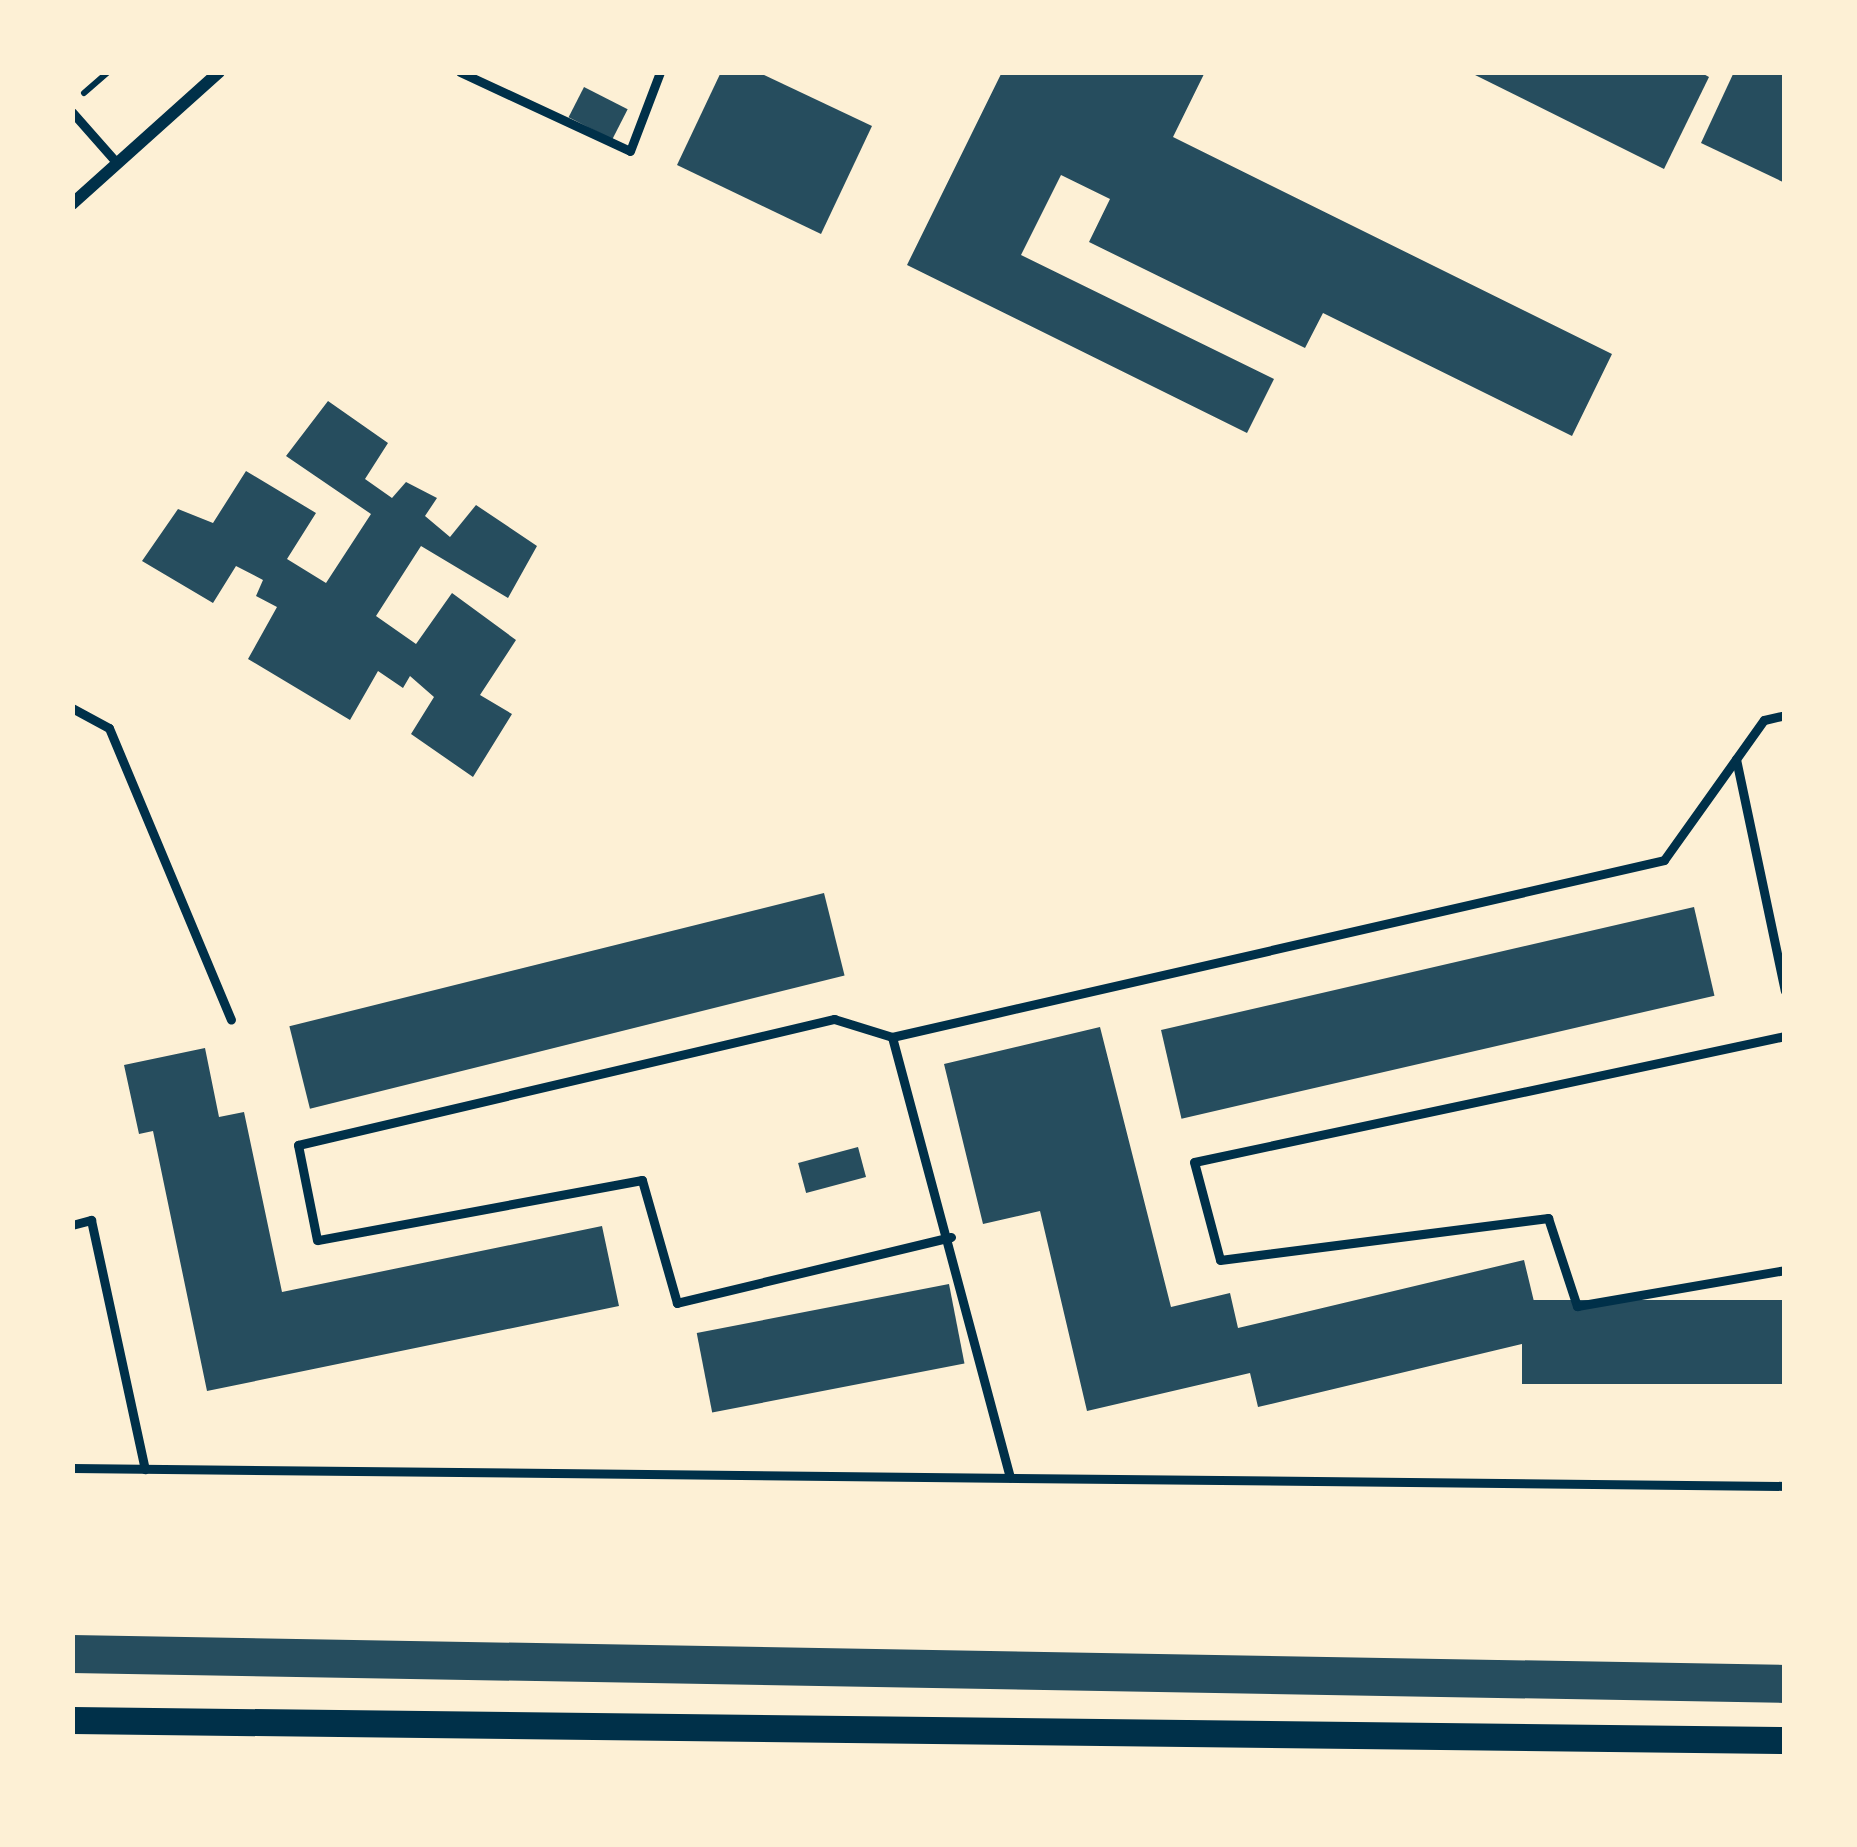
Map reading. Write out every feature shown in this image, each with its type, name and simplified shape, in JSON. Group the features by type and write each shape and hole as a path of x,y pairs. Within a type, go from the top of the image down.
{"main road":[{"path":"72,1720 1785,1740"}],"street":[{"path":"72,203 219,72"}],"lane":[{"path":"460,72 630,151 660,72"},
{"path":"72,108 117,163"},
{"path":"72,708 110,728 231,1021"},
{"path":"952,1237 677,1303 642,1180 317,1240 298,1145 834,1019 892,1037 1664,860 1764,720 1785,715"},
{"path":"1736,759 1785,991"},
{"path":"1785,1036 1194,1162 1220,1260 1548,1218 1577,1306 1785,1270"},
{"path":"892,1037 952,1237 1010,1478"},
{"path":"72,1225 91,1220 145,1468"},
{"path":"72,1468 1785,1486"}],"path":[{"path":"72,108 108,72"}],"building":[{"path":"721,72 758,72 872,126 821,234 677,165"},
{"path":"1002,72 1205,72 1173,137 1612,354 1572,436 1323,313 1305,348 1089,242 1110,199 1061,175 1021,255 1274,379 1247,433 907,265"},
{"path":"1469,72 1700,72 1709,77 1664,169"},
{"path":"1734,72 1785,72 1785,183 1701,143"},
{"path":"584,87 628,109 612,140 569,117"},
{"path":"328,401 388,443 365,479 392,498 406,482 437,498 425,516 450,537 476,505 537,546 508,598 421,546 376,616 416,644 452,593 516,640 480,695 512,714 473,777 411,734 434,697 410,676 403,688 378,671 350,720 248,659 277,607 256,596 263,580 236,566 213,603 142,561 178,509 213,523 246,471 316,513 287,559 326,583 371,514 286,456"},
{"path":"824,893 845,975 310,1109 289,1026"},
{"path":"1694,907 1714,996 1181,1119 1161,1030"},
{"path":"1100,1027 1171,1307 1230,1293 1238,1328 1524,1260 1543,1339 1258,1407 1250,1373 1087,1411 1040,1211 983,1224 944,1064"},
{"path":"205,1048 219,1117 244,1112 282,1292 602,1226 619,1306 207,1391 153,1131 139,1134 124,1065"},
{"path":"858,1147 866,1177 806,1193 798,1163"},
{"path":"949,1284 964,1364 712,1413 697,1333"},
{"path":"1522,1300 1785,1300 1785,1384 1522,1384"},
{"path":"72,1635 1785,1665 1784,1703 72,1673"}]}
